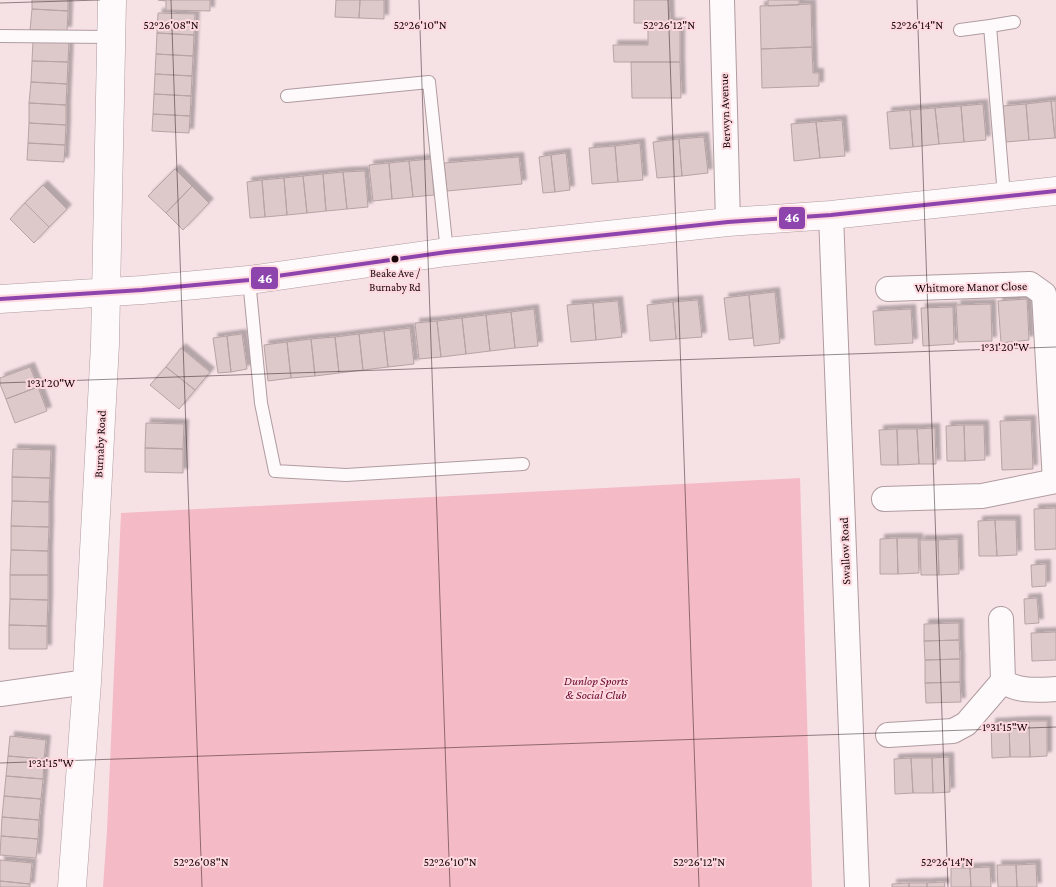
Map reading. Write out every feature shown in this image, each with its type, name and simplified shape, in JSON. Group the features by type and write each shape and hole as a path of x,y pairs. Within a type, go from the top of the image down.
{"street":[{"name":"Burnaby Road","path":"72,887 87,682 107,292 112,0"},
{"name":"Berwyn Avenue","path":"722,0 728,222"},
{"path":"0,299 249,280 446,252 728,222 831,215 1056,191"},
{"name":"Swallow Road","path":"831,215 857,887"},
{"name":"Whitmore Manor Close","path":"884,499 982,496 1056,481 1044,294 1030,284 888,289"},
{"path":"888,735 954,731 966,724 1003,681 1002,619"},
{"path":"1003,681 1011,688 1056,689"},
{"path":"0,694 87,682"}],"lane":[{"path":"960,30 1014,22"},
{"path":"990,26 1004,196"},
{"path":"0,36 111,37"},
{"path":"287,96 429,82 446,252"},
{"path":"249,280 261,404 275,471 346,475 523,464"}],"green space":[{"name":"Dunlop Sports & Social Club","path":"800,478 812,887 103,887 121,513"}],"building":[{"path":"32,0 68,0 68,11 32,9"},
{"path":"158,0 210,0 210,11 166,10 166,1"},
{"path":"336,0 360,0 359,18 335,17"},
{"path":"360,0 384,0 384,19 359,18"},
{"path":"634,0 669,0 670,23 634,23"},
{"path":"768,0 799,0 799,5 768,6"},
{"path":"811,4 812,47 761,49 760,6"},
{"path":"32,9 68,11 67,31 30,30"},
{"path":"158,13 195,14 194,35 157,33"},
{"path":"648,23 680,23 680,62 614,62 613,45 648,45"},
{"path":"157,33 194,35 193,56 156,54"},
{"path":"33,41 69,42 68,62 32,61"},
{"path":"812,47 813,73 819,73 819,86 762,88 761,49"},
{"path":"156,54 193,56 192,76 155,74"},
{"path":"32,61 68,62 67,84 31,82"},
{"path":"631,62 680,62 681,98 632,98"},
{"path":"155,74 192,76 191,96 154,94"},
{"path":"31,82 67,84 66,105 29,103"},
{"path":"154,94 191,96 190,116 153,114"},
{"path":"1051,101 1055,138 1029,140 1026,104"},
{"path":"1051,101 1056,101 1056,138 1055,138"},
{"path":"29,103 66,105 66,125 29,123"},
{"path":"983,104 986,140 964,142 961,106"},
{"path":"1026,104 1029,140 1006,142 1003,106"},
{"path":"961,106 964,142 939,144 935,108"},
{"path":"935,108 939,144 913,147 910,110"},
{"path":"910,110 913,147 890,149 887,112"},
{"path":"153,114 190,116 189,133 152,131"},
{"path":"842,120 845,156 820,158 816,122"},
{"path":"816,122 820,158 794,161 791,124"},
{"path":"29,123 66,125 65,145 28,143"},
{"path":"704,137 708,173 682,176 679,139"},
{"path":"679,139 682,176 657,178 653,142"},
{"path":"28,143 65,145 64,162 27,160"},
{"path":"640,143 643,180 618,182 615,146"},
{"path":"615,146 618,182 592,184 589,148"},
{"path":"566,153 570,190 555,192 551,155"},
{"path":"551,155 555,192 543,193 539,157"},
{"path":"519,157 522,184 447,191 444,163"},
{"path":"431,159 434,195 413,197 409,161"},
{"path":"409,161 413,197 392,199 389,163"},
{"path":"389,163 392,199 373,201 369,165"},
{"path":"175,169 192,186 166,213 148,196"},
{"path":"365,171 368,207 347,209 343,172"},
{"path":"343,172 347,209 326,211 323,174"},
{"path":"323,174 326,211 307,213 303,176"},
{"path":"303,176 307,213 287,215 284,178"},
{"path":"284,178 287,215 265,217 262,180"},
{"path":"262,180 265,217 250,218 247,182"},
{"path":"43,185 67,209 49,227 25,203"},
{"path":"192,186 209,203 183,230 166,213"},
{"path":"25,203 49,227 34,243 10,219"},
{"path":"775,292 780,343 754,346 749,295"},
{"path":"749,295 753,338 729,340 724,298"},
{"path":"1027,299 1029,340 1001,343 998,301"},
{"path":"698,300 702,337 676,339 673,302"},
{"path":"618,301 622,337 596,340 593,303"},
{"path":"673,302 676,339 650,341 647,305"},
{"path":"593,303 596,340 571,342 567,305"},
{"path":"991,304 992,341 958,342 956,305"},
{"path":"953,307 954,344 923,346 921,308"},
{"path":"534,309 538,346 515,348 511,312"},
{"path":"911,309 913,343 875,345 873,311"},
{"path":"511,312 515,348 490,351 486,315"},
{"path":"486,315 490,351 466,354 462,318"},
{"path":"462,318 466,354 441,357 437,321"},
{"path":"437,321 441,357 419,359 415,323"},
{"path":"410,328 414,364 388,367 384,331"},
{"path":"384,331 388,367 363,370 359,334"},
{"path":"242,334 247,369 231,372 227,336"},
{"path":"359,334 363,370 339,373 335,337"},
{"path":"227,336 231,372 218,373 213,338"},
{"path":"335,337 339,373 315,376 311,339"},
{"path":"311,339 315,376 291,378 287,342"},
{"path":"287,342 291,378 268,381 264,345"},
{"path":"181,348 210,372 195,390 166,367"},
{"path":"30,367 38,387 6,399 0,384 0,378"},
{"path":"166,367 195,390 179,409 150,385"},
{"path":"38,387 47,411 15,423 6,399"},
{"path":"1031,420 1033,469 1002,470 1000,421"},
{"path":"146,423 184,424 183,449 145,448"},
{"path":"964,425 984,425 985,460 965,461"},
{"path":"964,425 965,461 947,461 946,426"},
{"path":"935,428 936,464 919,464 917,429"},
{"path":"897,429 917,429 919,464 898,465"},
{"path":"897,429 898,465 881,465 879,430"},
{"path":"145,448 183,449 183,473 145,472"},
{"path":"13,449 51,450 50,478 12,477"},
{"path":"12,477 50,478 49,502 12,501"},
{"path":"12,501 49,502 49,527 11,526"},
{"path":"1056,508 1056,549 1035,550 1034,509"},
{"path":"995,520 1016,520 1017,555 997,556"},
{"path":"995,520 997,556 979,556 978,521"},
{"path":"11,526 49,527 48,551 11,550"},
{"path":"897,538 918,538 919,573 898,574"},
{"path":"897,538 898,574 880,574 880,539"},
{"path":"958,539 959,574 939,575 938,540"},
{"path":"920,540 938,540 939,575 921,575"},
{"path":"11,550 48,551 48,575 10,575"},
{"path":"1046,564 1046,586 1032,587 1031,565"},
{"path":"10,575 48,575 48,600 10,599"},
{"path":"1037,598 1039,623 1025,624 1024,599"},
{"path":"10,599 48,600 47,626 9,625"},
{"path":"959,623 959,640 924,641 924,624"},
{"path":"9,625 47,626 47,649 9,649"},
{"path":"1056,632 1056,660 1032,661 1031,633"},
{"path":"959,640 960,659 925,660 924,641"},
{"path":"960,659 960,682 925,683 925,660"},
{"path":"960,682 961,702 926,703 925,683"},
{"path":"1029,721 1047,721 1047,756 1030,757"},
{"path":"1029,721 1030,757 1010,757 1009,722"},
{"path":"1009,722 1010,757 992,758 991,723"},
{"path":"10,736 46,740 44,759 8,756"},
{"path":"8,756 44,759 43,779 6,776"},
{"path":"949,757 950,792 933,793 932,758"},
{"path":"911,758 913,793 895,794 894,759"},
{"path":"911,758 932,758 933,793 913,793"},
{"path":"6,776 43,779 41,799 4,796"},
{"path":"4,796 41,799 39,820 2,817"},
{"path":"2,817 39,820 38,839 1,836"},
{"path":"1,836 38,839 36,858 0,855"},
{"path":"0,860 32,863 30,884 0,881"},
{"path":"1036,864 1037,887 1017,887 1016,865"},
{"path":"997,865 1016,865 1017,887 998,887"},
{"path":"990,867 991,887 971,887 970,868"},
{"path":"951,868 970,868 971,887 951,887"},
{"path":"0,881 30,884 30,887 0,887"},
{"path":"944,882 945,887 927,887 927,883"},
{"path":"909,883 927,883 927,887 909,887"},
{"path":"909,883 909,887 892,887 892,884"}],"transit line":[{"name":"46","path":"0,299 142,290 249,280 447,252 728,222 831,215 1056,191"}],"place":[{"name":"Beake Ave / Burnaby Rd","path":"395,259"}]}
